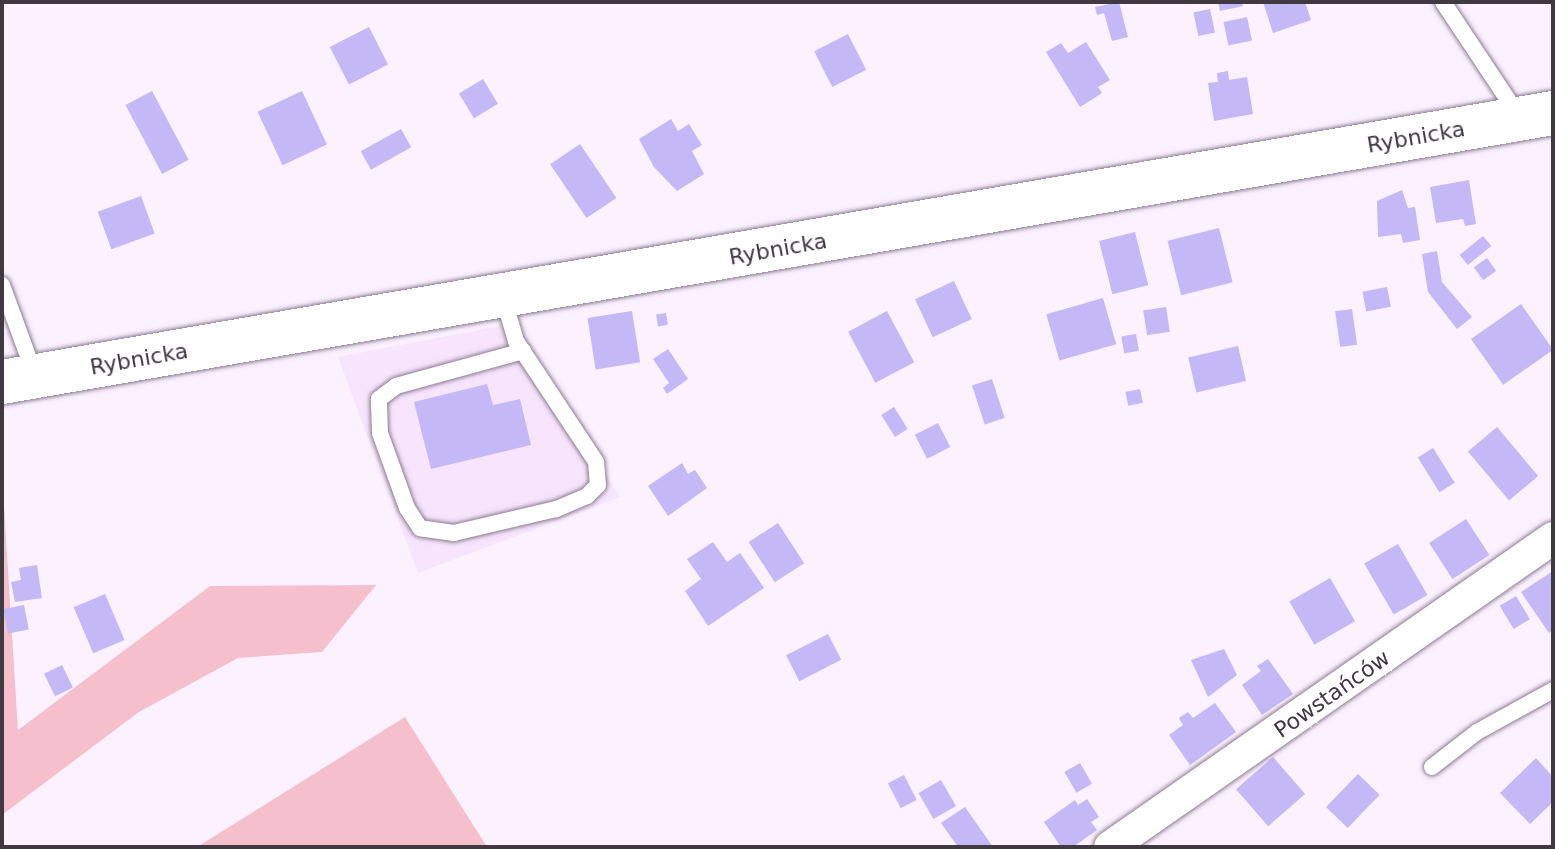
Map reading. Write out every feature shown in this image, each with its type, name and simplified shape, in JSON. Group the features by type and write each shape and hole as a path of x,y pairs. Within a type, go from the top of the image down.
{"main road":[{"name":"Rybnicka","path":"19,379 1532,117"}],"street":[{"name":"Powstańców","path":"1110,847 1553,538"}],"lane":[{"path":"1443,2 1508,100 1532,117"},
{"path":"2,285 19,379"},
{"path":"503,296 523,351 589,449 599,471 598,485 587,496 556,509 454,533 420,528 407,508 380,433 379,399 396,386 523,351"},
{"path":"1432,767 1477,732 1553,690"}],"shaded area":[{"path":"505,325 620,497 418,573 338,357"},
{"path":"2,475 18,730 210,586 376,585 322,652 238,658 139,712 2,815"},
{"path":"405,717 487,847 197,847"}],"building":[{"path":"1119,2 1128,37 1112,41 1104,13 1097,15 1095,7"},
{"path":"1218,2 1242,2 1243,6 1220,11"},
{"path":"1263,2 1305,2 1311,20 1273,33"},
{"path":"1210,9 1215,32 1198,36 1193,13"},
{"path":"1247,17 1252,40 1229,45 1224,22"},
{"path":"369,27 388,64 349,84 330,47"},
{"path":"848,34 866,70 832,87 814,51"},
{"path":"1086,42 1110,80 1098,87 1102,93 1080,107 1046,52 1061,43 1068,53"},
{"path":"1228,71 1229,80 1247,77 1253,114 1214,121 1208,83 1218,82 1217,73"},
{"path":"483,79 498,104 474,118 459,93"},
{"path":"152,91 189,160 162,174 126,105"},
{"path":"302,91 327,144 283,165 258,112"},
{"path":"671,119 678,131 689,124 702,145 692,151 704,174 677,191 654,167 639,139"},
{"path":"401,129 411,147 371,170 361,151"},
{"path":"580,144 616,198 587,218 550,164"},
{"path":"1469,180 1476,224 1465,226 1463,219 1436,223 1430,187"},
{"path":"1402,190 1408,208 1415,207 1420,240 1403,243 1401,234 1378,237 1377,201"},
{"path":"141,196 155,234 111,249 98,212"},
{"path":"1219,228 1233,282 1181,295 1168,241"},
{"path":"1135,232 1148,285 1112,294 1099,241"},
{"path":"1483,236 1491,246 1468,265 1460,255"},
{"path":"1437,251 1442,282 1472,317 1457,329 1428,292 1422,254"},
{"path":"1487,258 1496,271 1483,280 1474,267"},
{"path":"954,281 972,319 933,337 915,299"},
{"path":"1387,287 1391,307 1366,311 1362,292"},
{"path":"1103,298 1116,344 1060,360 1046,314"},
{"path":"1521,304 1553,350 1503,385 1471,339"},
{"path":"1166,307 1170,332 1147,335 1143,311"},
{"path":"1352,309 1357,345 1340,347 1335,311"},
{"path":"632,311 640,362 596,369 588,318"},
{"path":"887,311 914,362 875,383 848,332"},
{"path":"666,313 668,325 658,326 656,315"},
{"path":"1136,334 1139,351 1124,353 1121,337"},
{"path":"1238,346 1246,381 1196,393 1188,357"},
{"path":"668,349 688,379 667,394 663,388 669,383 653,359"},
{"path":"992,379 1005,418 985,424 972,385"},
{"path":"487,384 493,405 520,399 531,445 431,469 414,402"},
{"path":"1140,389 1143,403 1128,406 1125,392"},
{"path":"894,407 908,429 895,437 881,415"},
{"path":"938,423 950,447 927,459 915,435"},
{"path":"1497,427 1538,476 1509,500 1468,451"},
{"path":"1433,448 1455,483 1439,492 1418,458"},
{"path":"682,463 688,474 695,470 707,488 668,516 648,486"},
{"path":"1466,519 1489,555 1453,579 1429,543"},
{"path":"778,523 804,563 775,582 749,542"},
{"path":"713,542 727,562 740,553 764,588 708,626 685,591 701,579 687,559"},
{"path":"1398,544 1428,595 1394,615 1364,564"},
{"path":"37,565 42,598 15,602 11,582 21,580 19,568"},
{"path":"1553,571 1553,630 1549,633 1521,592"},
{"path":"1330,578 1355,621 1314,645 1289,602"},
{"path":"105,594 125,640 93,653 74,607"},
{"path":"1516,596 1530,619 1514,629 1500,606"},
{"path":"24,605 29,630 8,634 3,609"},
{"path":"828,634 841,660 799,681 786,655"},
{"path":"1224,649 1237,675 1208,697 1191,660"},
{"path":"1268,659 1293,694 1262,715 1242,685 1261,671 1257,666"},
{"path":"62,665 73,687 55,696 44,674"},
{"path":"1215,703 1236,732 1190,765 1169,735 1183,725 1179,718 1188,712 1193,718"},
{"path":"1273,757 1305,794 1268,826 1236,789"},
{"path":"1536,758 1553,777 1553,802 1530,824 1500,793"},
{"path":"1080,763 1092,784 1076,793 1064,772"},
{"path":"1358,774 1380,795 1348,828 1326,807"},
{"path":"904,775 917,800 901,808 888,783"},
{"path":"941,780 956,806 933,819 918,793"},
{"path":"1087,799 1099,817 1091,822 1097,830 1073,847 1061,847 1044,822 1075,800 1078,805"},
{"path":"965,807 993,847 958,847 941,823"}]}
